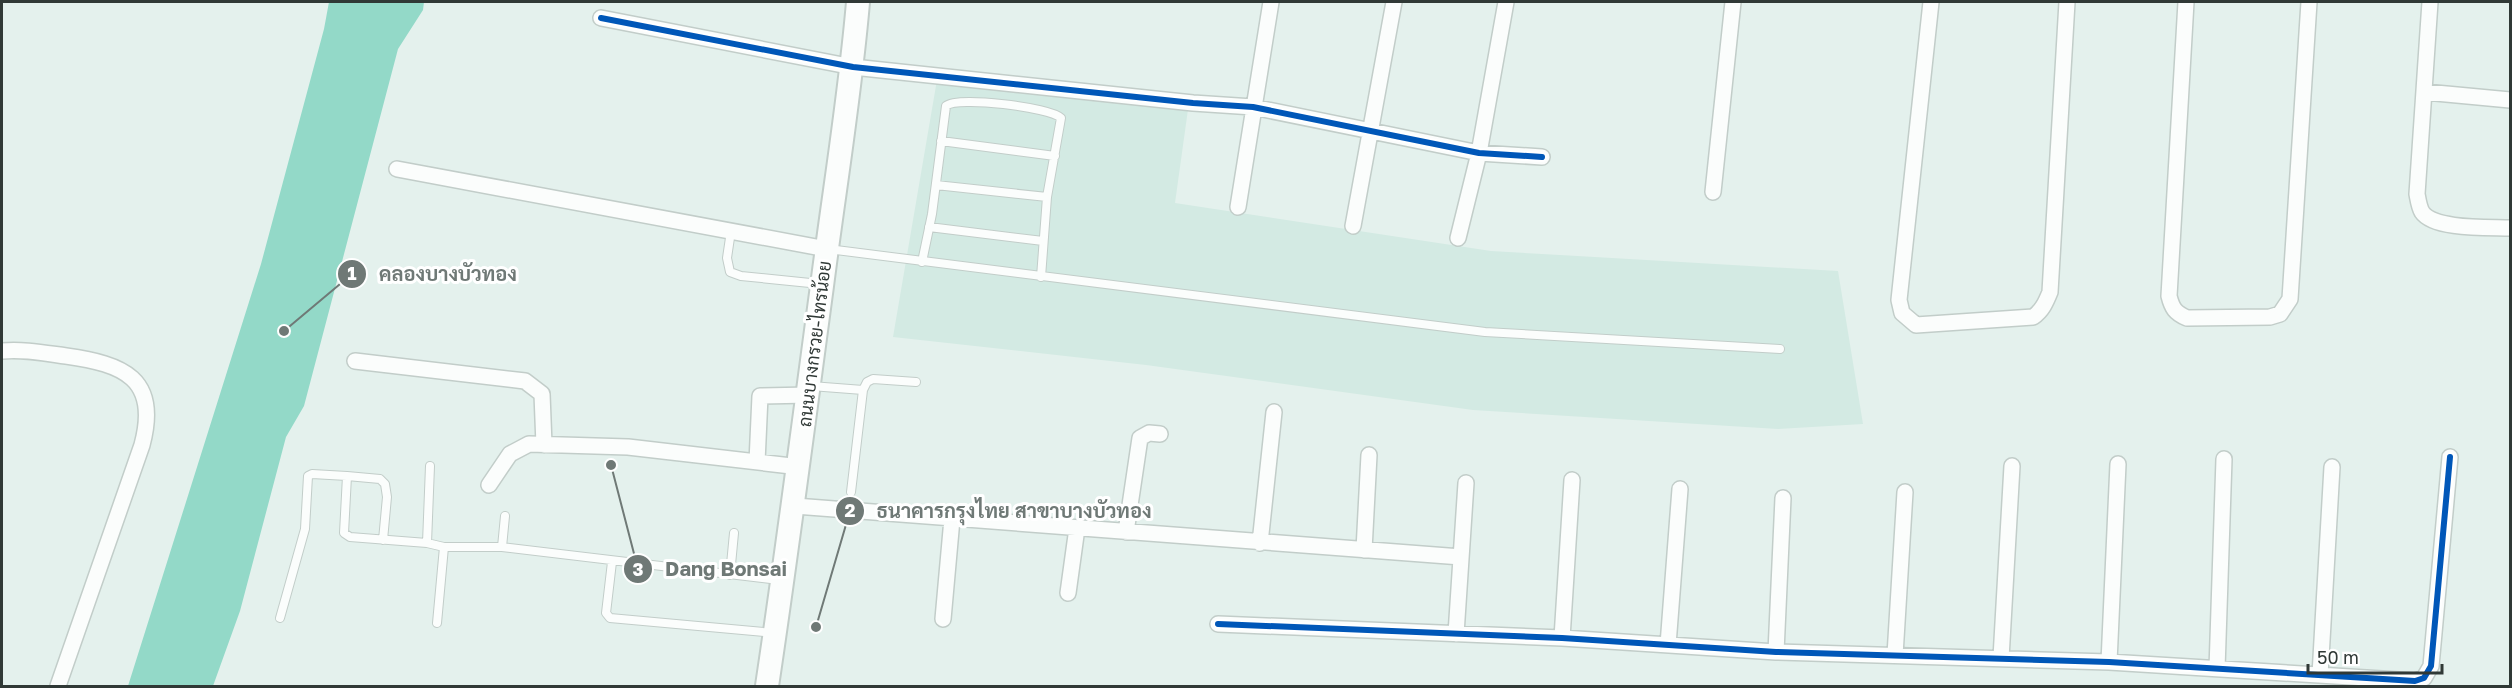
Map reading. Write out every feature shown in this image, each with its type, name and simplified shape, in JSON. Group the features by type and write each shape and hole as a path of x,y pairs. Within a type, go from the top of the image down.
{"main road":[{"name":"ถนนบางกรวย-ไทรน้อย","path":"767,687 795,507 822,284 853,67 858,2"}],"street":[{"path":"1238,207 1271,2"},
{"path":"1353,226 1394,2"},
{"path":"1458,238 1479,153 1506,2"},
{"path":"1713,192 1733,2"},
{"path":"1931,2 1899,300 1902,313 1916,325 2032,317 2039,313 2048,299 2067,2"},
{"path":"2186,2 2169,296 2171,306 2177,313 2187,318 2270,316 2280,314 2290,299 2309,2"},
{"path":"2430,2 2417,194 2422,213 2442,224 2511,228"},
{"path":"601,18 853,67 1193,103 1253,106 1371,133 1479,153 1542,157"},
{"path":"2425,92 2511,100"},
{"path":"397,169 827,249"},
{"path":"2,351 18,350 94,360 119,368 133,377 145,404 146,429 142,445 58,687"},
{"path":"355,361 525,381 542,394 544,445"},
{"path":"757,462 760,396 809,390"},
{"path":"1260,543 1274,412"},
{"path":"1126,532 1140,438 1149,433 1160,434"},
{"path":"489,485 510,454 529,444 628,447 800,468"},
{"path":"1364,550 1369,455"},
{"path":"1218,624 1562,638 1776,652 2109,662 2415,681 2428,672 2431,666 2450,458"},
{"path":"2217,669 2224,459"},
{"path":"2109,662 2118,464"},
{"path":"2001,658 2012,466"},
{"path":"2320,675 2332,467"},
{"path":"1562,638 1572,480"},
{"path":"1456,634 1466,483"},
{"path":"1668,645 1680,489"},
{"path":"1895,655 1905,492"},
{"path":"1776,652 1783,498"},
{"path":"795,507 1461,557"},
{"path":"943,619 952,519"},
{"path":"1068,593 1077,528"}],"lane":[{"path":"922,262 936,185 946,106 949,103 1014,105 1049,111 1060,116 1061,124 1047,197 1041,277"},
{"path":"941,141 1055,156"},
{"path":"936,185 1047,197"},
{"path":"929,227 1043,241"},
{"path":"731,231 727,258 730,272 741,276 822,284"},
{"path":"827,249 1485,332 1780,349"},
{"path":"851,492 863,390 867,382 873,379 916,382"},
{"path":"809,390 863,390"},
{"path":"427,543 430,466"},
{"path":"280,618 305,529 308,476 312,474 380,479 385,484 383,540"},
{"path":"347,476 345,535 427,543 444,547 502,547 783,581"},
{"path":"502,547 505,516"},
{"path":"730,575 734,532"},
{"path":"437,623 444,547"},
{"path":"612,562 606,613 610,618 775,634"}],"shaded area":[{"path":"329,2 424,2 423,10 398,49 304,406 286,437 240,611 213,686 128,686 261,264 324,29"},
{"path":"938,74 1190,95 1175,203 1491,251 1838,271 1863,424 1778,429 1473,410 1146,365 893,337"}],"cycle path":[{"path":"601,18 853,67 1193,103 1253,107 1479,153 1542,157"},
{"path":"1218,624 1562,638 1776,652 2109,662 2415,681 2424,678 2431,666 2450,457"}],"place":[{"name":"คลองบางบัวทอง","path":"284,331"},
{"name":"Dang Bonsai","path":"611,465"},
{"name":"ธนาคารกรุงไทย สาขาบางบัวทอง","path":"816,627"}]}
